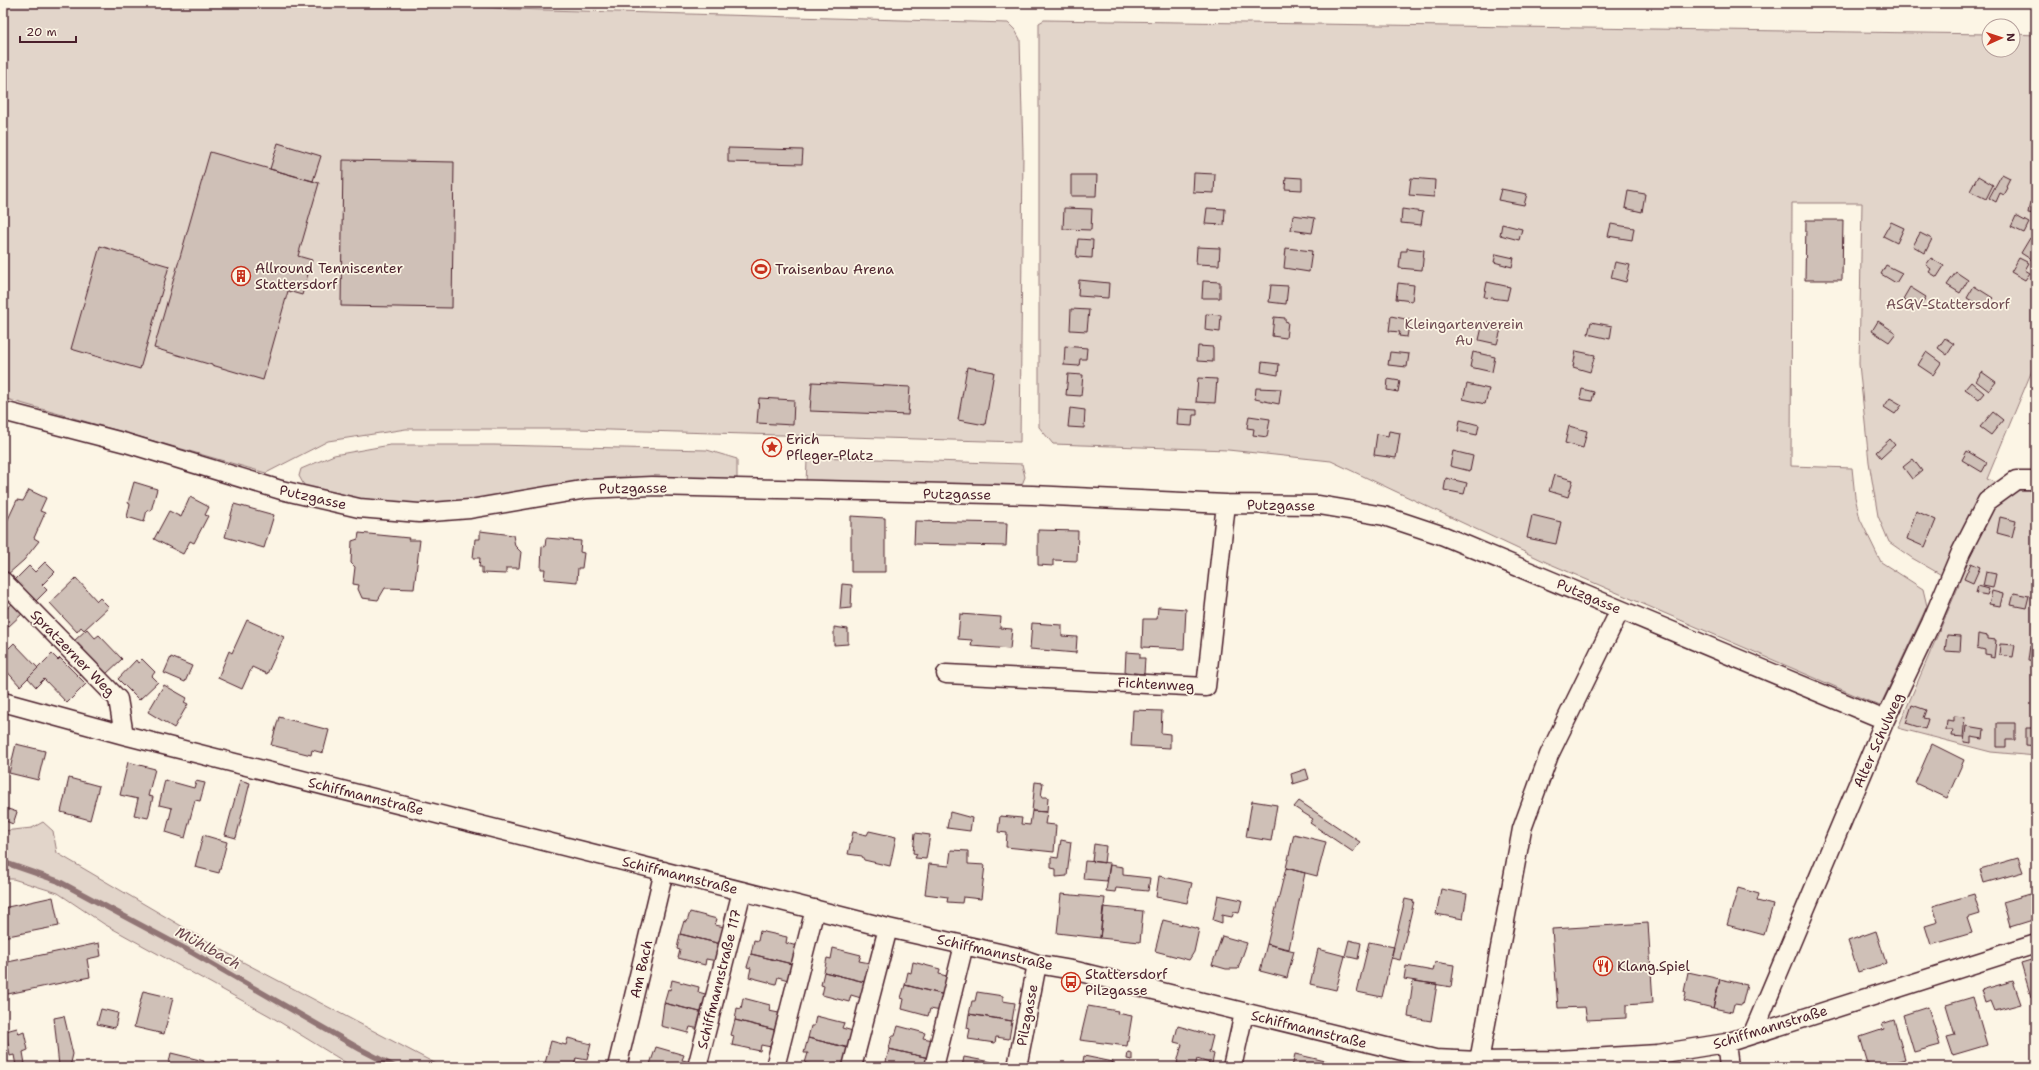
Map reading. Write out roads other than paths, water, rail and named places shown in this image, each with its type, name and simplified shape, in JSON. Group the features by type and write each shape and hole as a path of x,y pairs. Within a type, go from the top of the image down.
{"street":[{"name":"Putzgasse","path":"3,411 126,443 281,490 359,508 419,514 470,509 587,488 652,486 1032,495 1226,504 1319,505 1384,516 1444,536 1885,720"},
{"name":"Alter Schulweg","path":"1753,1033 1885,720 1931,623 1961,552 1987,501 2016,480 2036,480"},
{"name":"Fichtenweg","path":"946,674 1206,687 1226,504"},
{"name":"Spratzerner Weg","path":"3,581 118,699 124,735"},
{"path":"1480,1061 1522,829 1549,755 1620,610"},
{"name":"Schiffmannstraße","path":"3,702 124,735 664,870 888,928 964,945 1037,964 1072,970 1436,1059 1480,1061 1557,1060 1658,1054 1726,1043 1753,1033 2036,944"},
{"name":"Am Bach","path":"617,1067 664,870"},
{"name":"Schiffmannstraße 117","path":"697,1067 742,891"},
{"path":"775,1067 814,909"},
{"path":"852,1067 888,928"},
{"path":"934,1067 964,945"},
{"name":"Pilzgasse","path":"1017,1067 1037,964"},
{"path":"1232,1067 1244,1013"},
{"path":"1726,1043 1729,1067"}],"waterway":[{"name":"Mühlbach","path":"3,862 58,881 193,953 360,1049 395,1067"}],"place":[{"name":"Traisenbau Arena","path":"761,269"},
{"name":"Allround Tenniscenter Stattersdorf","path":"241,276"},
{"name":"Erich Pfleger-Platz","path":"772,447"},
{"name":"Klang.Spiel","path":"1603,966"},
{"name":"Stattersdorf Pilzgasse","path":"1071,982"}],"park label":[{"name":"ASGV-Stattersdorf","path":"1948,304"},
{"name":"Kleingartenverein Au","path":"1464,332"}]}
